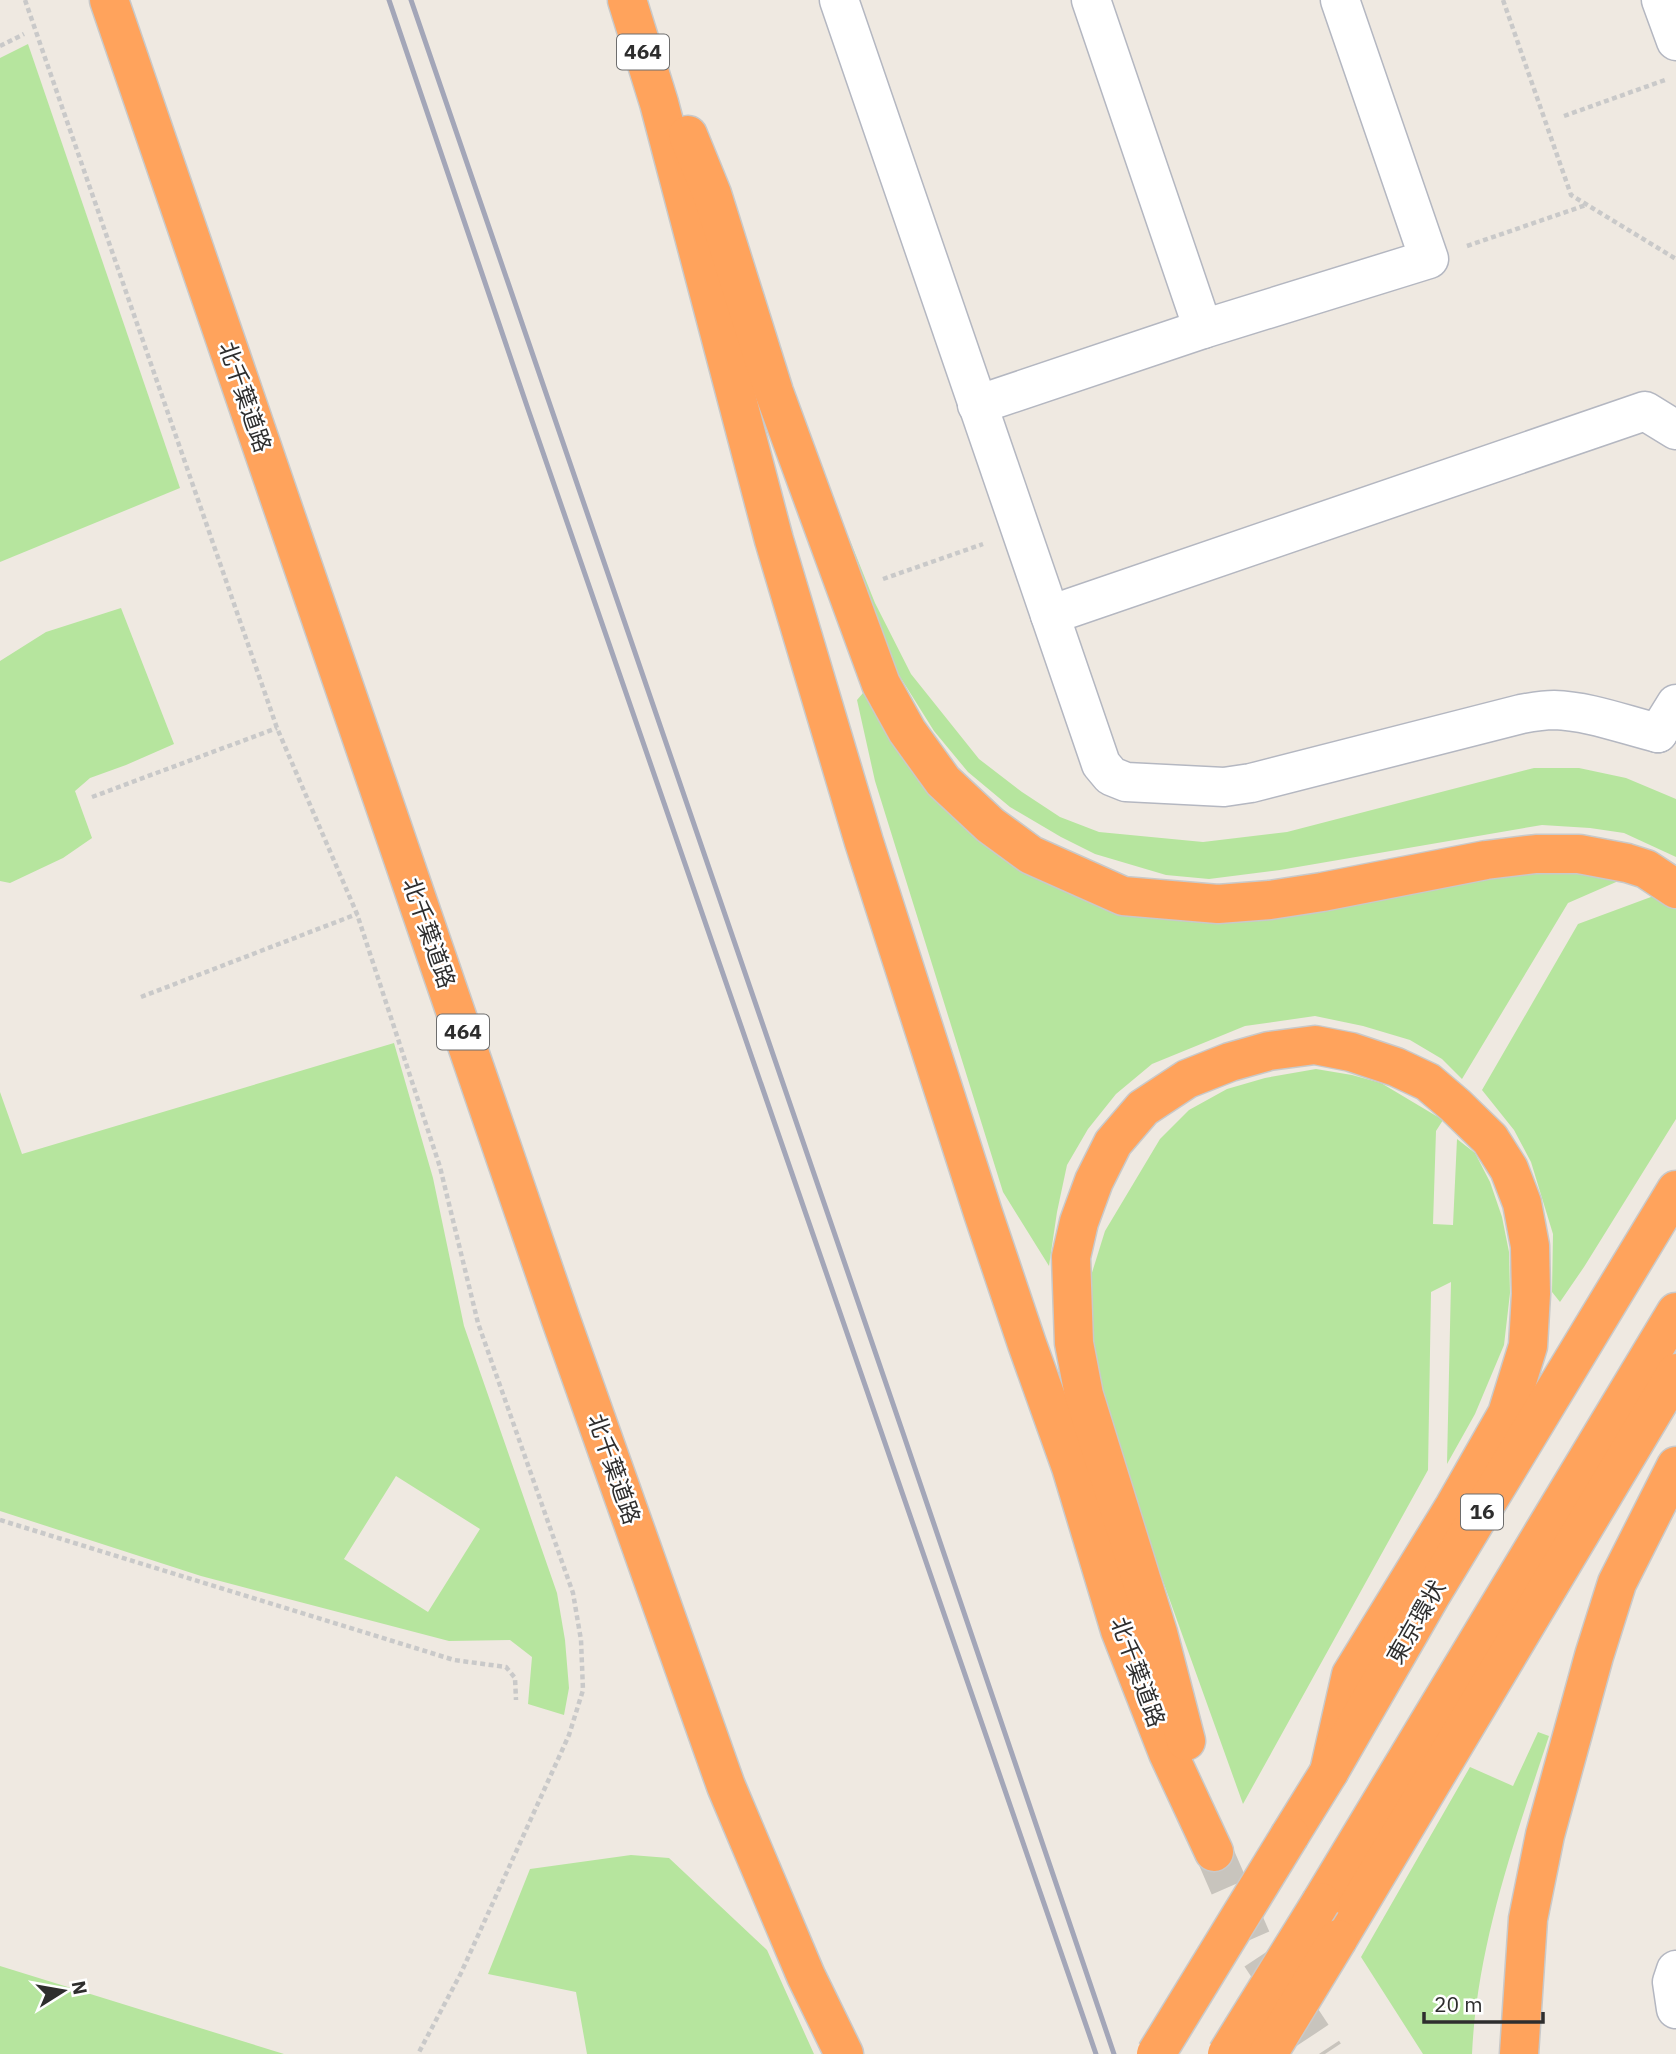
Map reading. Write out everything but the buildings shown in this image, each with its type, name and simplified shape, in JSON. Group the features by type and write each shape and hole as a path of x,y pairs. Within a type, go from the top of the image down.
{"highway":[{"name":"北千葉道路","path":"109,0 561,1320 717,1761 806,1976 844,2054"},
{"name":"北千葉道路","path":"627,0 659,103 774,541 864,842 996,1252 1071,1467 1121,1630 1168,1753 1214,1852 1158,1633 1084,1395 1074,1343 1071,1257 1079,1222 1094,1181 1113,1143 1143,1108 1187,1079 1230,1062 1269,1051 1315,1045 1351,1052 1396,1067 1428,1082 1490,1139 1509,1169 1522,1203 1530,1247 1528,1346 1507,1414 1454,1507 1351,1675 1329,1772"},
{"path":"634,0 712,194 774,392 881,684 907,730 943,781 990,825 1031,855 1123,896 1218,904 1269,900 1486,860 1536,854 1579,854 1627,863 1646,869 1676,889"},
{"name":"東京環状","path":"1156,2054 1329,1772 1431,1595 1676,1190"},
{"path":"1227,2054 1676,1312"},
{"path":"1268,2054 1676,1373"},
{"path":"1519,2054 1528,1919 1545,1835 1617,1583 1676,1466"}],"street":[{"path":"839,0 1101,764 1111,776 1126,782 1224,787 1251,783 1539,711 1667,718"},
{"path":"1091,0 1203,329"},
{"path":"977,405 1203,329 1429,259 1340,0"},
{"path":"1661,0 1676,41"},
{"path":"1050,615 1645,411 1676,430"},
{"path":"1676,1970 1672,1982 1676,2009"}],"path":[{"path":"25,0 277,728 357,914 440,1167 478,1323 573,1593 581,1640 583,1690 569,1735 461,1973 418,2054"},
{"path":"1503,0 1571,195 1676,259"},
{"path":"0,46 24,34"},
{"path":"1564,116 1676,76"},
{"path":"1429,259 1586,205"},
{"path":"892,575 989,542"},
{"path":"92,797 277,728"},
{"path":"141,997 357,914"},
{"path":"0,1520 454,1661 506,1667 515,1678 516,1700"}],"green space":[{"path":"28,44 180,488 0,562 0,58"},
{"path":"847,533 875,603 911,674 979,759 1060,817 1099,832 1203,842 1287,832 1534,768 1579,768 1626,778 1676,799 1676,857 1624,833 1542,825 1280,870 1209,879 1166,875 1095,854 1010,807 968,772 934,731 892,664"},
{"path":"121,608 174,744 90,778 75,791 92,838 63,858 10,883 0,881 0,661 46,632"},
{"path":"863,693 918,768 1159,918 1211,922 1539,869 1573,870 1623,879 1568,903 1462,1079 1442,1059 1410,1040 1315,1016 1245,1026 1152,1064 1116,1094 1088,1129 1067,1165 1049,1266 1003,1192 875,781 857,700"},
{"path":"1659,894 1676,906 1676,1119 1560,1302 1552,1292 1553,1234 1531,1162 1514,1130 1482,1090 1578,924"},
{"path":"394,1043 433,1178 464,1326 557,1593 569,1688 564,1715 528,1704 532,1657 510,1640 449,1641 201,1576 0,1511 0,1092 22,1154","holes":["396,1476 480,1529 428,1612 344,1559"]},
{"path":"1316,1069 1381,1083 1443,1120 1436,1131 1433,1224 1453,1225 1457,1139 1475,1153 1490,1182 1502,1217 1509,1252 1510,1293 1504,1345 1475,1414 1447,1464 1451,1282 1431,1292 1428,1470 1243,1804 1117,1453 1089,1332 1090,1279 1105,1231 1160,1139 1189,1110 1227,1089 1265,1078"},
{"path":"1538,1732 1549,1736 1511,1853 1490,1933 1475,2013 1472,2054 1423,2054 1361,1957 1470,1767 1513,1786"},
{"path":"631,1855 669,1858 767,1950 814,2054 587,2054 576,1992 488,1974 530,1869"},
{"path":"0,1966 284,2054 0,2054"}],"tunnel":[{"path":"1214,1852 1257,1951 1325,2054"}],"railway":[{"path":"389,0 1096,2054"},
{"path":"411,0 1114,2054"}]}
